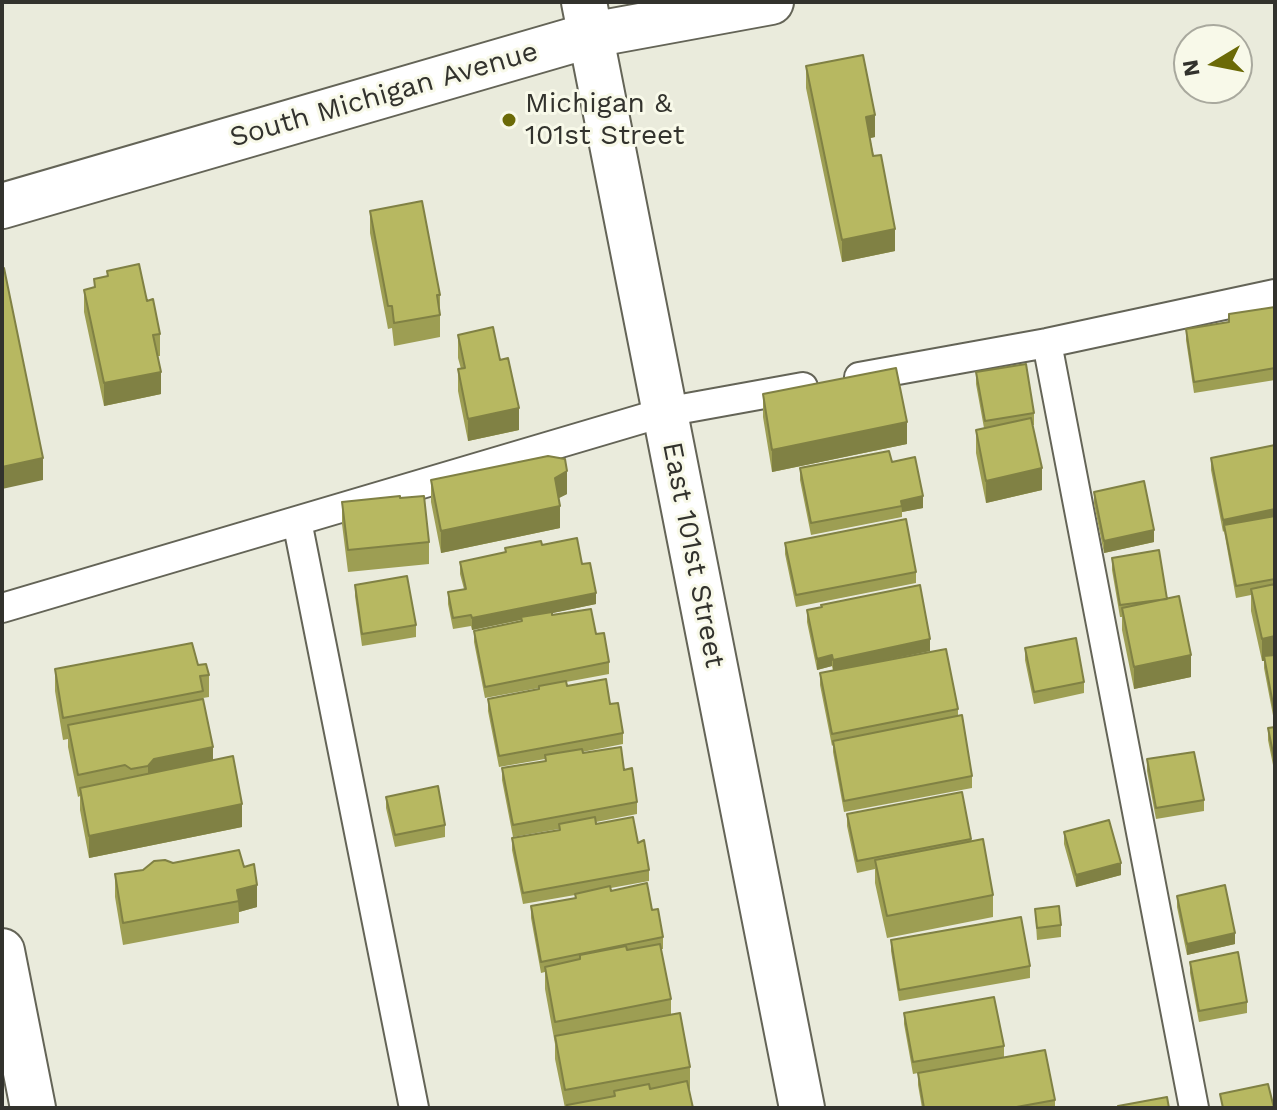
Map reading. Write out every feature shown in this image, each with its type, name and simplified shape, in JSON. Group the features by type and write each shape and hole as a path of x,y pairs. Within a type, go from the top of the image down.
{"street":[{"name":"South Michigan Avenue","path":"2,206 587,19 771,2"},
{"name":"East 101st Street","path":"587,19 802,1108"},
{"path":"2,951 33,1108"}],"lane":[{"path":"2,608 665,412 1047,343 1275,294"},
{"path":"1047,343 1194,1108"},
{"path":"297,521 414,1108"}],"building":[{"path":"863,55 875,115 866,117 873,156 881,155 895,229 842,240 806,66"},
{"path":"422,201 440,295 437,295 440,315 394,323 370,211"},
{"path":"139,264 147,301 153,299 160,334 153,335 161,372 104,383 84,290 95,287 94,279 108,276 107,271"},
{"path":"2,268 43,458 2,467"},
{"path":"1275,307 1275,368 1194,382 1186,329 1229,322 1229,314"},
{"path":"493,327 500,360 508,358 519,408 468,419 458,369 465,368 458,335"},
{"path":"1026,364 1034,413 985,421 976,372"},
{"path":"896,368 907,422 772,450 763,394"},
{"path":"1031,418 1042,468 986,481 976,430"},
{"path":"1275,445 1275,509 1223,520 1211,458"},
{"path":"889,451 892,462 915,457 923,496 901,501 902,506 811,523 800,468"},
{"path":"548,456 565,459 567,471 555,478 560,506 441,531 431,480"},
{"path":"1144,481 1154,530 1104,541 1094,492"},
{"path":"424,496 429,542 348,550 342,502"},
{"path":"1275,516 1275,579 1236,586 1224,525"},
{"path":"906,519 916,572 796,595 785,543"},
{"path":"577,538 582,564 590,563 596,593 472,618 471,615 453,618 448,592 466,589 460,562 506,552 505,548"},
{"path":"1159,550 1167,599 1120,605 1112,558"},
{"path":"407,576 416,625 362,634 355,585"},
{"path":"1275,584 1275,636 1262,639 1251,589"},
{"path":"920,585 930,639 833,660 832,655 817,659 807,610"},
{"path":"1179,596 1191,655 1134,667 1122,608"},
{"path":"591,609 596,634 604,633 609,662 485,687 474,631 522,621 521,617"},
{"path":"1076,638 1084,682 1034,692 1025,648"},
{"path":"192,643 198,665 206,664 209,675 200,676 203,691 63,718 55,669"},
{"path":"946,649 958,709 832,734 820,673"},
{"path":"1275,655 1275,715 1264,656"},
{"path":"606,679 610,704 618,703 623,733 499,756 488,699 566,681 567,686"},
{"path":"203,699 213,747 154,759 148,766 131,769 125,765 78,775 68,725"},
{"path":"962,715 972,776 844,801 833,741"},
{"path":"1275,727 1275,763 1268,728"},
{"path":"621,747 624,770 632,768 637,802 513,825 502,768 546,761 545,755"},
{"path":"1194,752 1204,800 1156,808 1147,759"},
{"path":"233,756 242,804 89,836 80,788"},
{"path":"438,786 445,825 395,835 386,797"},
{"path":"962,792 971,839 857,861 847,814"},
{"path":"595,817 596,824 633,817 638,843 644,840 649,870 523,893 512,838 560,830 559,824"},
{"path":"1109,820 1121,863 1076,875 1064,832"},
{"path":"983,839 993,895 887,916 875,860"},
{"path":"239,850 244,867 254,864 257,885 237,890 239,901 123,923 115,874 143,870 154,861 173,863"},
{"path":"647,883 652,910 658,909 663,937 541,962 531,906 576,898 575,894 610,886 611,891"},
{"path":"1225,885 1235,933 1187,944 1177,896"},
{"path":"1059,906 1061,925 1037,928 1035,909"},
{"path":"1021,917 1030,966 899,990 891,940"},
{"path":"660,944 671,999 555,1022 545,967 580,959 580,955 626,946 627,950"},
{"path":"1238,952 1247,1002 1199,1011 1190,962"},
{"path":"994,997 1004,1046 913,1062 904,1013"},
{"path":"680,1013 690,1067 565,1090 555,1036"},
{"path":"1045,1050 1055,1100 1011,1108 924,1108 918,1073"},
{"path":"687,1081 693,1108 568,1108 567,1105 615,1096 614,1091 649,1084 650,1089"},
{"path":"1268,1084 1274,1108 1223,1108 1220,1094"},
{"path":"1167,1097 1169,1108 1118,1106"}],"place":[{"name":"Michigan & 101st Street","path":"509,120"}]}
